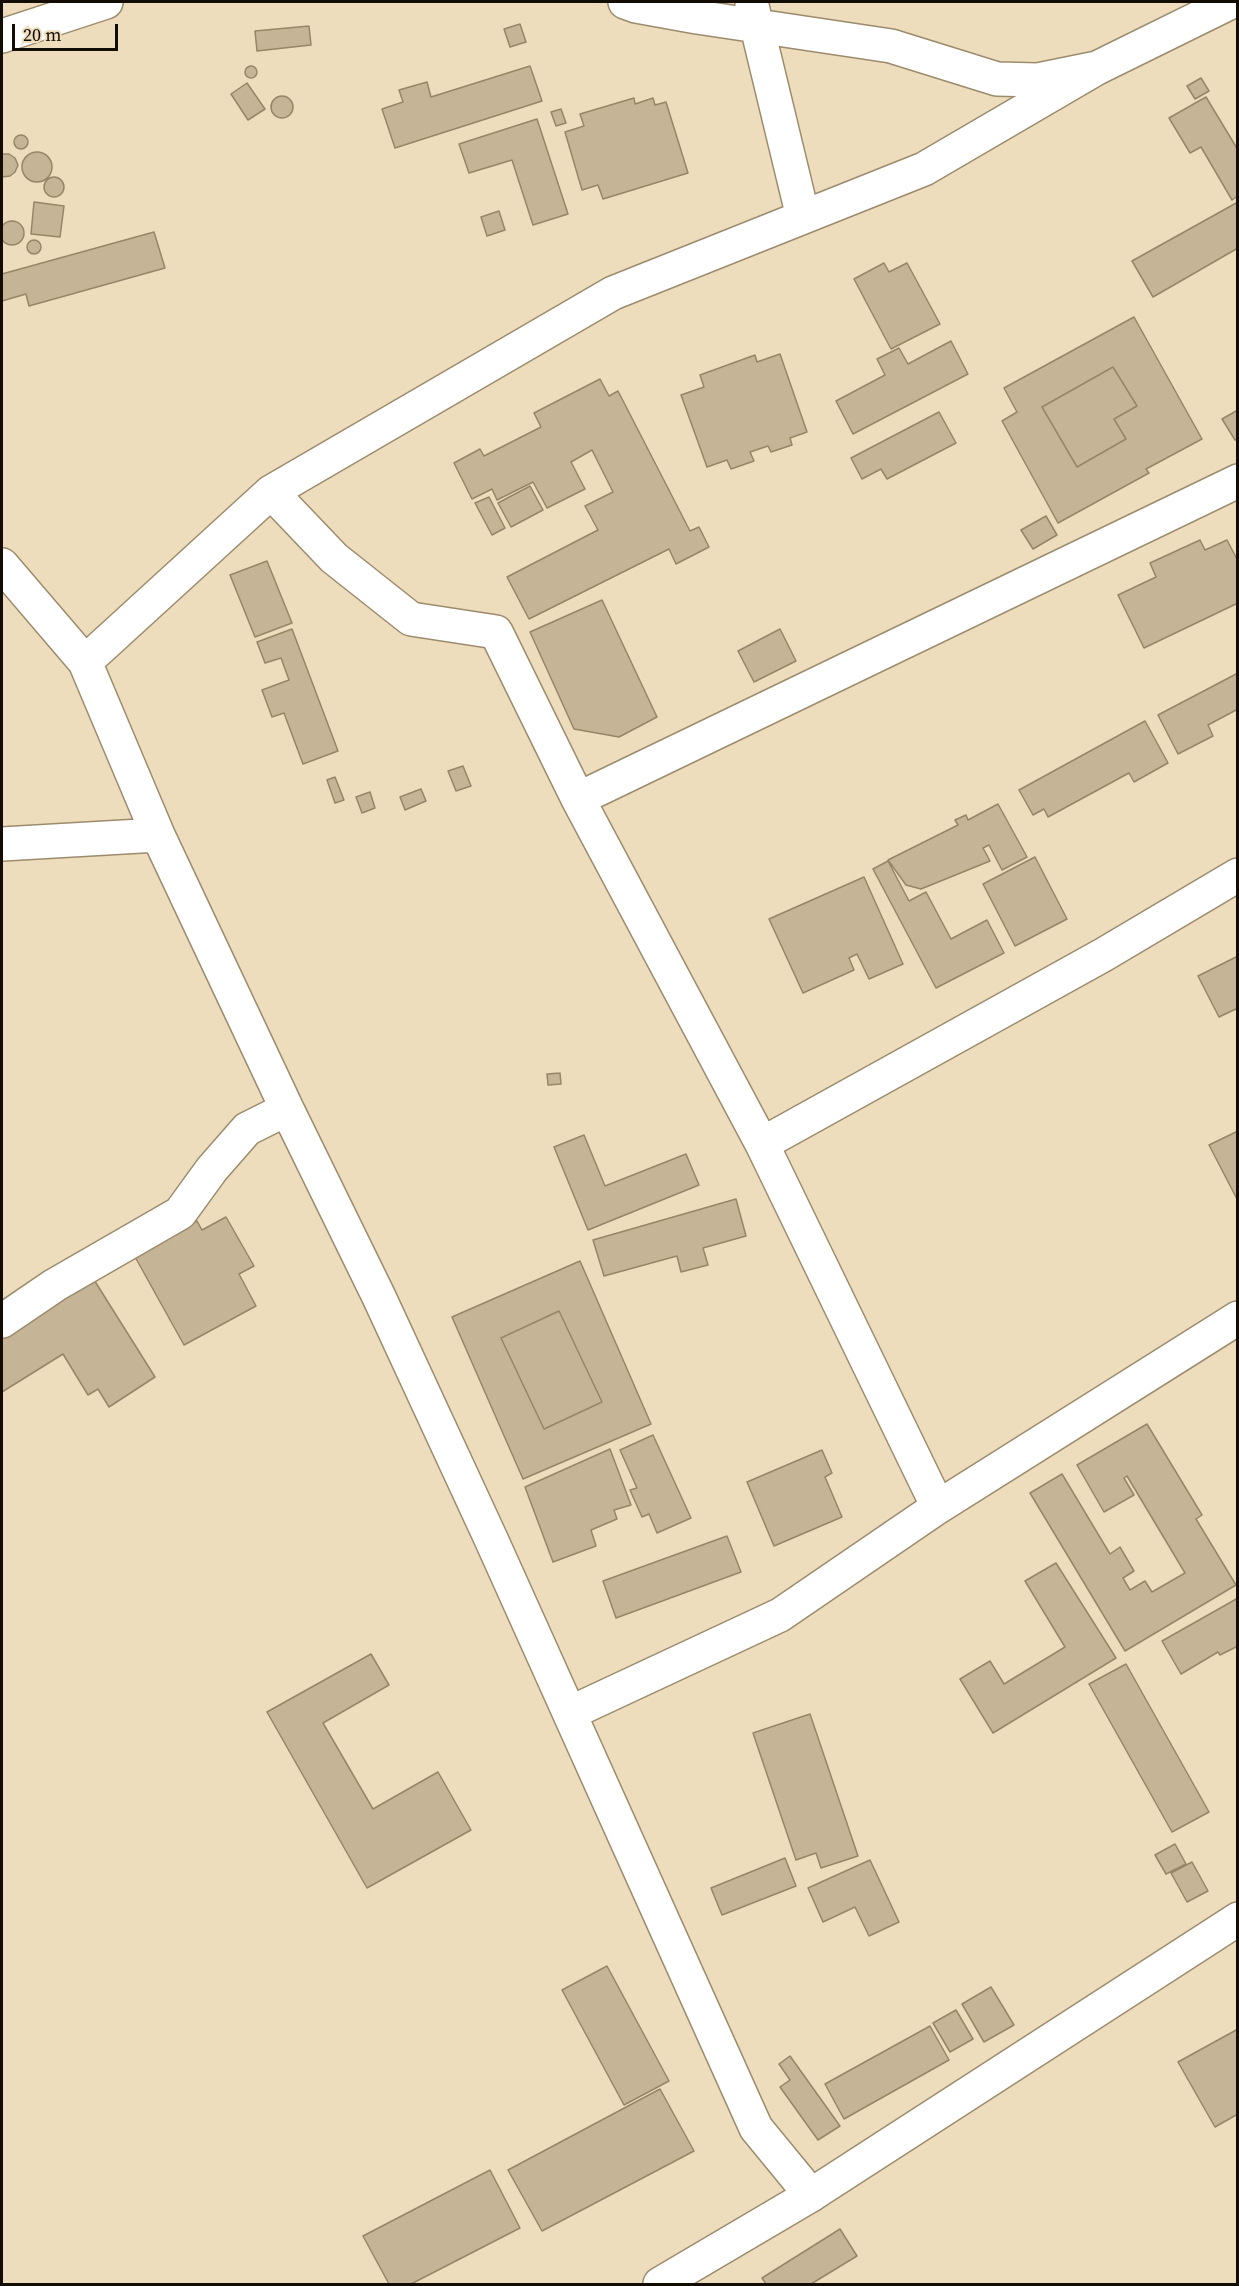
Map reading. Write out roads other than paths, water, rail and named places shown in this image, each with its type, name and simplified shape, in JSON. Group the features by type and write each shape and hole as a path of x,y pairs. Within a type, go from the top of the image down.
{"street":[{"path":"2,36 106,2"},
{"path":"625,2 677,13 754,14 891,46 997,79 1038,80 1098,68"},
{"path":"85,662 271,492 613,293 924,169 1098,68 1231,2"},
{"path":"754,14 803,218"},
{"path":"578,799 1238,481"},
{"path":"271,492 334,558 411,620 496,632 578,799 762,1144 938,1508"},
{"path":"2,565 85,662 158,836 379,1297 570,1713 756,2128 811,2195"},
{"path":"2,844 158,836"},
{"path":"762,1144 1103,955 1238,876"},
{"path":"2,1321 55,1285 180,1213 212,1169 247,1129 287,1109"},
{"path":"570,1713 780,1616 938,1508 1238,1318"},
{"path":"660,2284 811,2195 1238,1918"}]}
